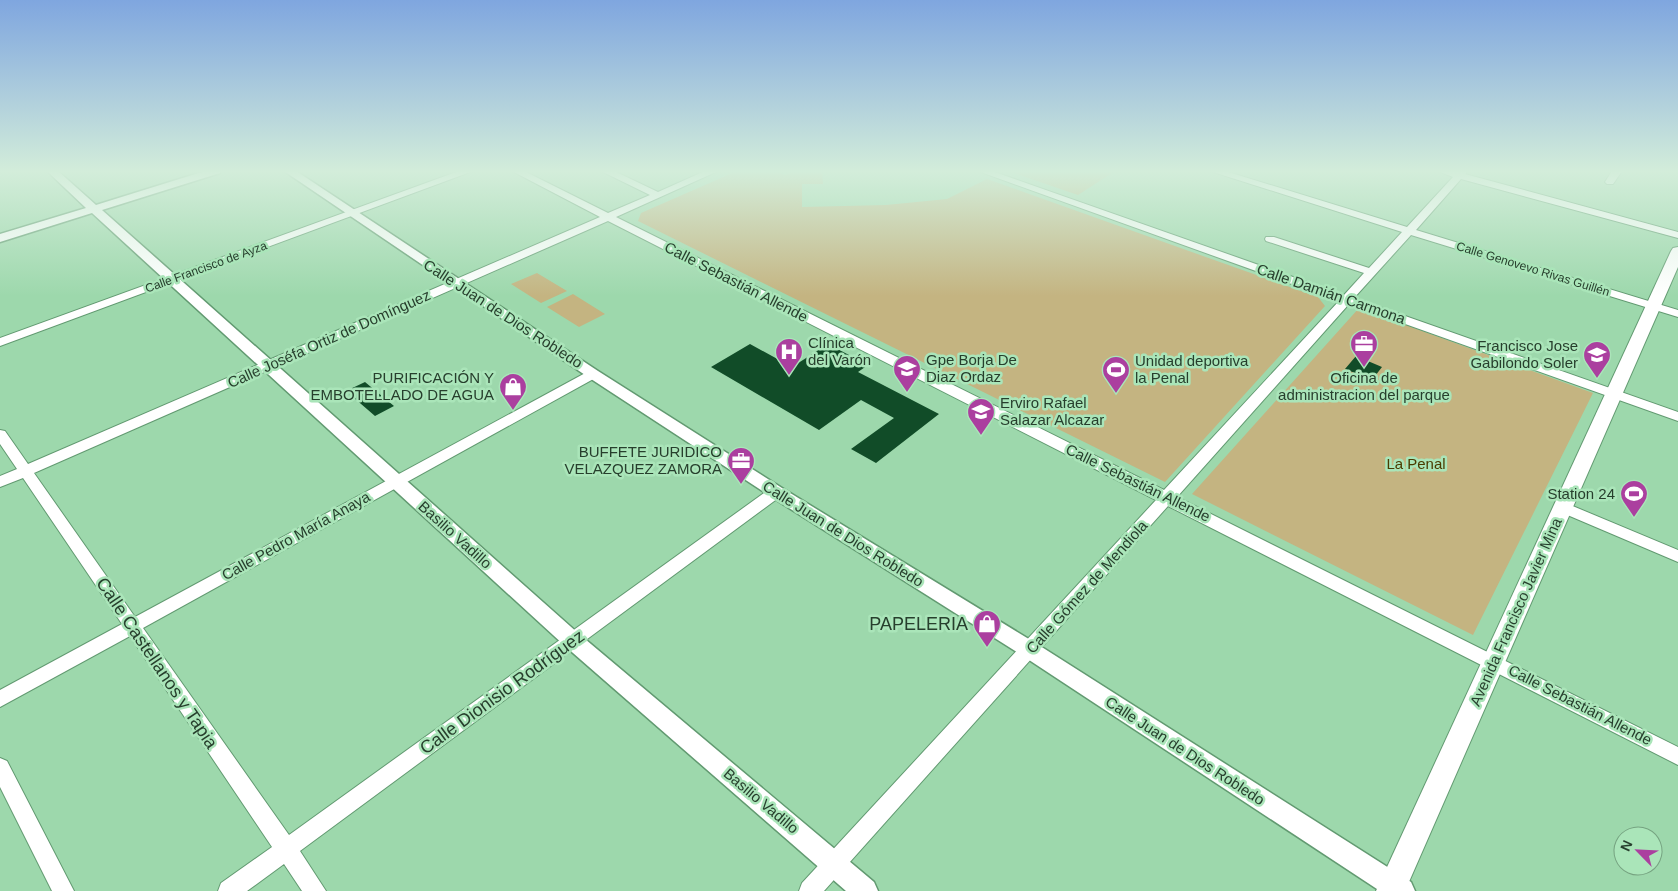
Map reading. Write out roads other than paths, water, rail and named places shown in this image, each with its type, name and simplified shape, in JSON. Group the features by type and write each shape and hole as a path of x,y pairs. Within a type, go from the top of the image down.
{"main road":[{"name":"Avenida Francisco Javier Mina","path":"1395,889 1494,661 1678,252"}],"street":[{"path":"0,238 82,213"},
{"name":"Basilio Vadillo","path":"98,213 572,640 865,891"},
{"name":"Calle Francisco de Ayza","path":"0,342 356,213"},
{"name":"Calle Sebastián Allende","path":"598,213 1494,661 1678,756"},
{"name":"Calle Joséfa Ortiz de Domínguez","path":"0,482 617,213"},
{"name":"Calle Damián Carmona","path":"1101,213 1678,417"},
{"name":"Calle Genovevo Rivas Guillén","path":"1349,213 1678,314"},
{"name":"Calle Gómez de Mendiola","path":"810,891 1425,213"},
{"path":"1600,213 1678,235"},
{"name":"Calle Juan de Dios Robledo","path":"352,214 593,374 776,492 1030,650 1395,889"},
{"path":"1270,239 1371,272"},
{"name":"Calle Pedro María Anaya","path":"0,698 593,374"},
{"name":"Calle Castellanos y Tapia","path":"0,434 315,891"},
{"name":"Calle Dionisio Rodríguez","path":"229,891 776,492"},
{"path":"1563,507 1678,556"},
{"path":"0,767 62,891"}],"place":[{"name":"Oficina de administracion del parque","path":"1364,368"},
{"name":"Clínica del Varón","path":"789,376"},
{"name":"Francisco Jose Gabilondo Soler","path":"1597,379"},
{"name":"Gpe Borja De Diaz Ordaz","path":"907,393"},
{"name":"Unidad deportiva la Penal","path":"1116,394"},
{"name":"PURIFICACIÓN Y EMBOTELLADO DE AGUA","path":"513,411"},
{"name":"Erviro Rafael Salazar Alcazar","path":"981,436"},
{"name":"BUFFETE JURIDICO VELAZQUEZ ZAMORA","path":"741,485"},
{"name":"Station 24","path":"1634,518"},
{"name":"PAPELERIA","path":"987,648"}],"park label":[{"name":"La Penal","path":"1416,464"}]}
